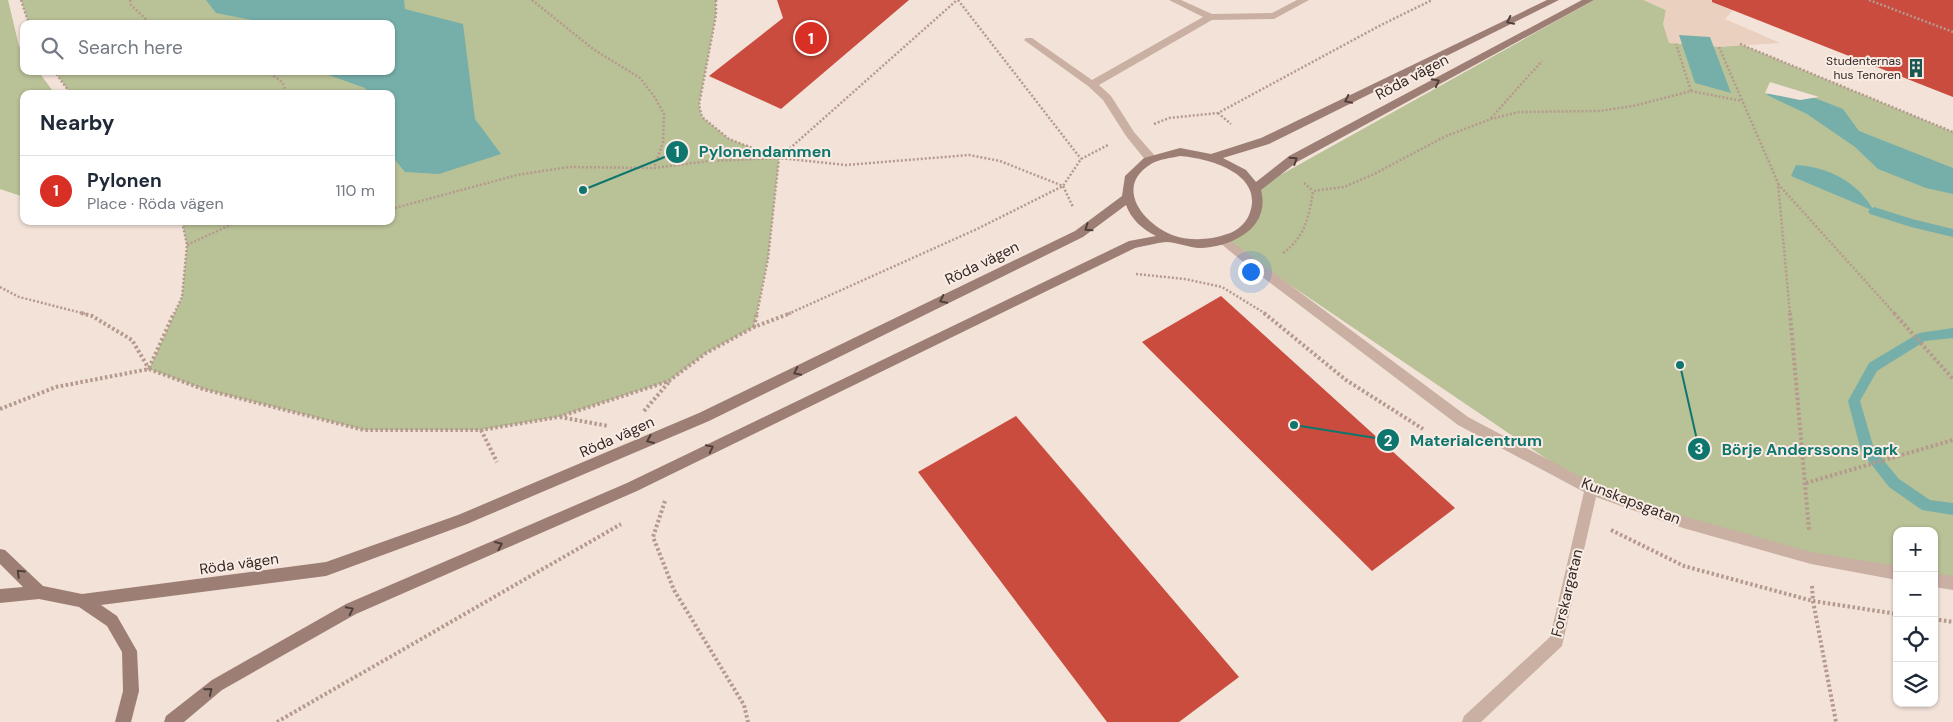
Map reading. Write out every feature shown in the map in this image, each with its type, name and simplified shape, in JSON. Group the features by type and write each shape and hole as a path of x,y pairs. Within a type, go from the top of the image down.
{"street":[{"path":"1174,0 1210,17 1274,16 1304,0"},
{"name":"Röda vägen","path":"1213,157 1265,141 1554,0"},
{"name":"Röda vägen","path":"1254,189 1293,160 1589,0"},
{"path":"1092,84 1210,17"},
{"path":"1029,40 1092,84 1107,98 1130,134 1151,159"},
{"path":"1180,152 1197,153 1213,157 1231,165 1246,176 1254,189 1258,203 1255,216 1242,232 1224,240 1205,244 1186,243 1167,238 1148,228 1134,214 1127,198 1128,183 1136,169 1151,159 1165,154 1180,152"},
{"name":"Röda vägen","path":"82,601 326,569 462,520 704,417 1079,234 1127,198"},
{"path":"172,722 217,685 351,609 632,487 1133,244 1167,238"},
{"name":"Kunskapsgatan","path":"1224,240 1257,268 1463,421 1591,489 1683,522 1811,558 1893,572"},
{"name":"Forskargatan","path":"1470,722 1557,641 1591,489"},
{"path":"0,554 39,592"},
{"path":"1938,581 1953,583"},
{"path":"0,596 39,592 82,601 112,620 129,651 132,692 123,722"}],"path":[{"path":"21,0 28,20"},
{"path":"130,0 131,5 147,20"},
{"path":"532,0 593,49 640,78 654,96 664,114 663,143 654,168"},
{"path":"716,0 716,15 699,105 702,117 729,139 779,158"},
{"path":"754,327 768,259 779,158 957,0 1081,159"},
{"path":"0,409 56,387 149,369 203,389 364,430 481,430 558,417 669,381 706,353 754,327 808,307 977,229 1063,186 1081,159 1130,134 1169,118 1218,113 1380,25 1432,0"},
{"path":"1869,0 1953,32"},
{"path":"1676,44 1692,91"},
{"path":"1740,44 1953,132"},
{"path":"1719,47 1778,183 1806,483 1813,601 1836,722"},
{"path":"1491,119 1542,61"},
{"path":"57,75 68,90"},
{"path":"273,75 282,82 285,90"},
{"path":"1222,287 1288,249 1307,228 1313,190 1344,187 1374,174 1446,136 1491,119 1519,112 1599,111 1633,106 1692,91 1743,101"},
{"path":"395,208 516,174 569,167 654,168 710,161 779,158 846,164 970,155 1000,161 1063,186"},
{"path":"1778,183 1953,379"},
{"path":"149,369 182,297 187,245 183,225"},
{"path":"187,245 230,225"},
{"path":"1135,274 1185,279"},
{"path":"0,287 19,297 92,316 132,340 149,369"},
{"path":"558,417 610,427"},
{"path":"481,430 498,462"},
{"path":"1806,483 1953,440"},
{"path":"657,506 675,498"},
{"path":"666,502 653,536 674,590 744,705 748,722"},
{"path":"277,722 624,523"},
{"path":"1938,620 1953,622"}],"green space":[{"path":"0,0 8,0 20,47 20,75 41,75 52,90 20,90 20,196 0,189"},
{"path":"21,0 716,0 716,15 699,105 702,117 729,139 779,158 768,259 754,327 706,353 669,381 558,417 481,430 364,430 203,389 149,369 182,297 187,245 183,225 395,225 395,90 68,90 57,75 395,75 395,20 28,20"},
{"path":"1594,0 1644,0 1666,10 1664,24 1719,47 1740,44 1953,132 1953,583 1938,581 1938,527 1893,527 1893,572 1811,558 1591,489 1224,240 1250,224 1255,189"}],"shaded area":[{"path":"1644,0 1742,0 1725,19 1780,43 1719,47 1669,43 1663,24 1666,10"}],"water":[{"path":"206,0 404,0 405,9 463,24 475,119 501,154 439,174 405,172 395,160 395,90 367,90 329,75 395,75 395,20 252,20 216,13"},
{"path":"1679,35 1710,37 1731,93 1695,83"},
{"path":"1771,85 1812,97 1843,109 1859,131 1953,168 1953,194 1926,188 1878,169 1855,147 1807,114 1767,95"},
{"path":"1796,165 1820,169 1841,178 1860,192 1874,211 1791,176"}],"pier":[{"path":"1770,82 1819,97 1800,100 1765,93"}],"building":[{"path":"777,0 909,0 781,109 709,76 783,18"},
{"name":"Studenternas hus Tenoren","path":"1712,0 1953,0 1953,97 1712,2"},
{"path":"1221,296 1455,508 1372,571 1142,342"},
{"path":"1016,416 1239,677 1179,722 1107,722 918,472"}],"waterway":[{"path":"1874,211 1911,223 1953,233"},
{"path":"1953,333 1923,336 1873,367 1854,401 1868,451 1894,483 1927,506 1953,509"}],"place":[{"name":"Pylonen","path":"811,38"},
{"name":"Studenternas hus Tenoren","path":"1916,68"},
{"name":"Pylonendammen","path":"583,190"},
{"name":"Börje Anderssons park","path":"1680,365"},
{"name":"Materialcentrum","path":"1294,425"}]}
